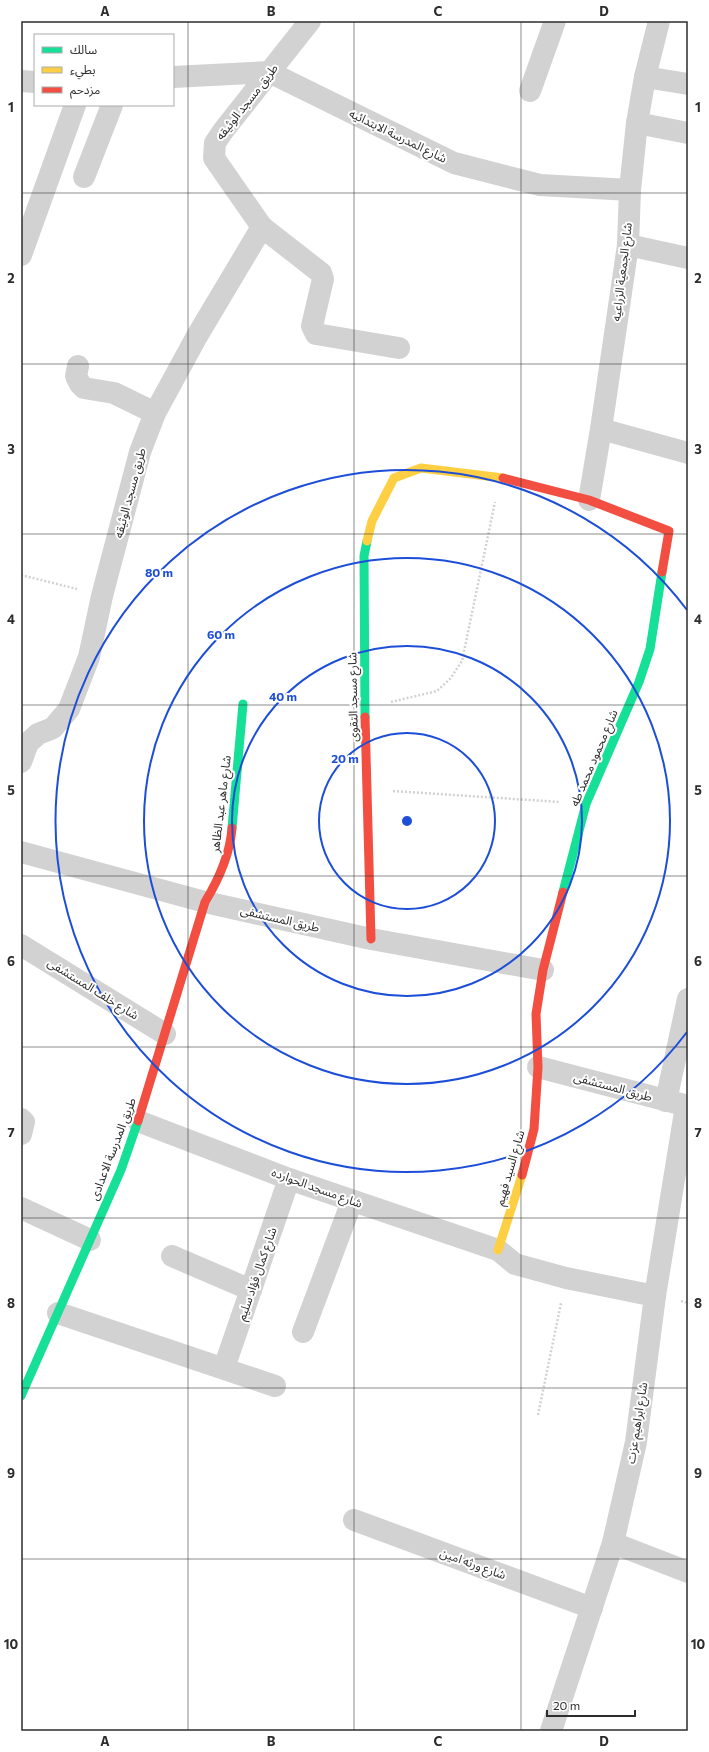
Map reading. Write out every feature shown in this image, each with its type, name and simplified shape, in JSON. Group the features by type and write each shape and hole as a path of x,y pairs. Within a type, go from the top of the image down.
{"street":[{"name":"طريق مسجد الوثيقه","path":"310,21 222,131 215,143 214,158 262,227 321,274 323,279 312,326 316,334 399,348"},
{"path":"530,91 555,21"},
{"name":"شارع الجمعية الزراعيه","path":"589,500 602,429 628,245 630,190 637,123 645,76 659,21"},
{"name":"شارع المدرسة الابتدائيه","path":"174,77 269,72 454,163 540,185 630,190"},
{"path":"645,76 688,84"},
{"path":"21,81 34,82"},
{"path":"21,255 75,106"},
{"path":"84,178 112,106"},
{"path":"637,123 688,133"},
{"name":"طريق مسجد الوثيقه","path":"21,762 28,743 38,734 53,728 69,709 89,657 102,596 140,452 155,413 197,336 262,227"},
{"path":"628,245 688,258"},
{"path":"78,366 76,376 84,388 114,393 155,413"},
{"path":"602,429 688,453"},
{"name":"شارع مسجد التقوى","path":"371,939 365,708 364,556 372,521 379,504 394,478 421,468 500,477 589,500 669,532"},
{"name":"شارع محمود محمد طه","path":"538,1067 536,1014 543,970 586,804 639,682 650,649 669,532"},
{"name":"شارع ماهر عبد الظاهر","path":"205,902 218,881 227,858 232,833 243,704"},
{"name":"طريق المستشفى","path":"21,852 205,902 371,939 543,970"},
{"name":"طريق المدرسة الاعدادى","path":"21,1396 121,1170 138,1121 205,902"},
{"name":"شارع خلف المستشفى","path":"21,944 165,1034"},
{"name":"شارع ابراهيم عزت","path":"551,1731 613,1543 636,1442 680,1104 688,999"},
{"name":"طريق المستشفى","path":"538,1067 680,1104"},
{"name":"شارع السيد فهيم","path":"498,1250 528,1156 534,1129 538,1067"},
{"path":"21,1119 24,1122 21,1134"},
{"name":"شارع مسجد الحوارده","path":"138,1121 289,1179 498,1250"},
{"name":"شارع كمال فؤاد سليم","path":"224,1368 289,1179"},
{"path":"302,1332 352,1201"},
{"path":"21,1208 90,1240"},
{"path":"498,1250 515,1264 566,1278 655,1296"},
{"path":"172,1256 251,1290"},
{"path":"58,1313 275,1386"},
{"name":"شارع ورثه امين","path":"354,1520 592,1608"},
{"path":"613,1543 688,1572"}],"path":[{"path":"365,708 436,691 450,679 462,661 500,477"},
{"path":"21,575 102,596"},
{"path":"367,789 586,804"},
{"path":"538,1415 566,1278"}],"traffic: fast":[{"path":"365,717 364,556 367,541"},
{"path":"563,892 586,804 639,682 650,649 662,572"},
{"path":"232,828 243,704"},
{"path":"21,1396 121,1170 138,1121"}],"traffic: slow":[{"path":"367,541 372,521 394,478 421,468 503,478"},
{"path":"498,1250 522,1175"}],"traffic: jam":[{"path":"503,478 589,500 669,531 662,572"},
{"path":"365,717 371,939"},
{"path":"138,1121 205,902 215,885 229,848 232,828"},
{"path":"522,1175 534,1129 538,1067 536,1014 543,970 563,892"}]}
